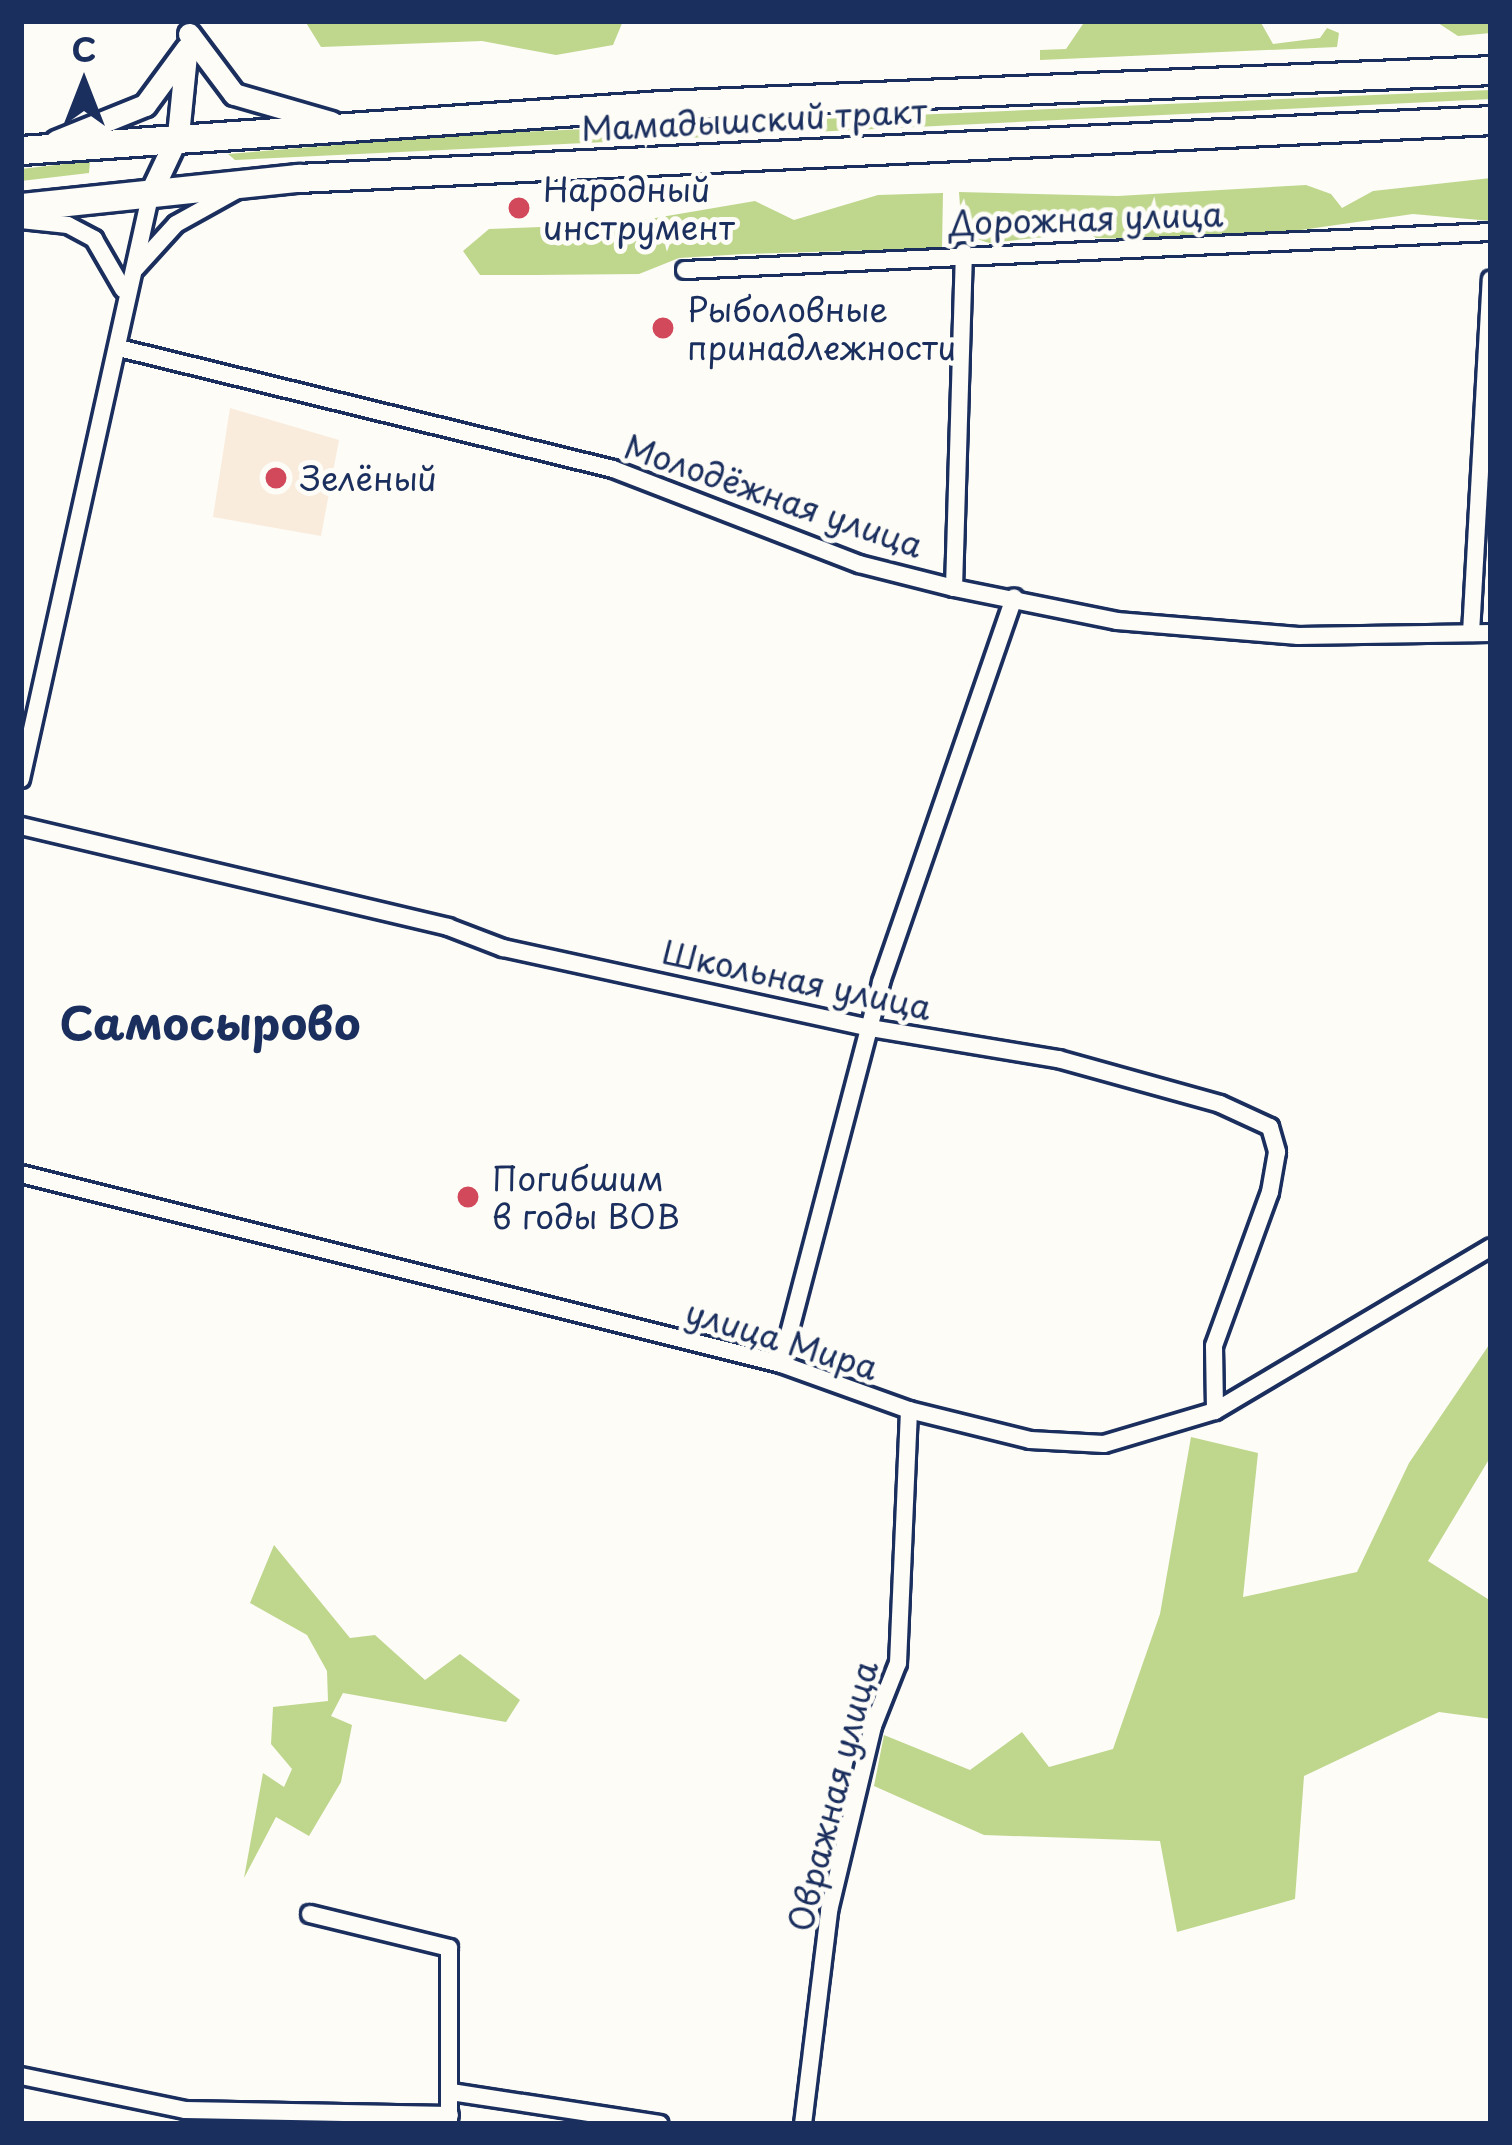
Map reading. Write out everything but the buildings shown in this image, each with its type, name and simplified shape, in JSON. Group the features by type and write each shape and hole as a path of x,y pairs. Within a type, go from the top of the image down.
{"main road":[{"name":"Мамадышский тракт","path":"30,149 343,125 1491,70"},
{"name":"Мамадышский тракт","path":"21,207 252,182 1491,120"}],"street":[{"path":"189,34 234,94 343,125"},
{"path":"21,779 119,348 129,279 151,192 178,135 189,34"},
{"path":"30,149 145,104 189,34"},
{"path":"129,279 176,224 252,182"},
{"path":"21,220 68,225 94,239 118,270 125,307"},
{"name":"Дорожная улица","path":"685,270 964,252 1491,232"},
{"path":"954,588 964,252"},
{"path":"1471,633 1491,280"},
{"name":"Молодёжная улица","path":"119,348 613,469 859,564 954,588 1165,626 1298,636 1491,633"},
{"path":"781,1364 870,1028 1014,596"},
{"name":"Школьная улица","path":"21,826 448,927 503,948 870,1028 1058,1059 1220,1105 1270,1127 1277,1152 1270,1192 1214,1346 1215,1411"},
{"name":"улица Мира","path":"21,1174 781,1364 909,1410 1030,1439 1104,1444 1215,1411 1491,1247"},
{"name":"Овражная улица","path":"803,2124 829,1911 873,1726 898,1663 909,1410"},
{"path":"21,2076 185,2110 449,2120 449,1948 310,1914"},
{"path":"452,2092 660,2124"}],"shaded area":[{"name":"Зелёный","path":"230,408 339,440 321,536 213,517"}],"green space":[{"path":"305,21 623,21 613,45 556,55 482,41 321,47"},
{"path":"1085,21 1260,21 1273,44 1320,38 1327,28 1339,33 1337,47 1040,60 1040,50 1066,49"},
{"path":"1435,21 1491,21 1491,33 1458,36"},
{"path":"1491,90 1491,99 235,160 228,154 471,134"},
{"path":"90,161 89,173 21,181 21,169"},
{"path":"1491,178 1491,221 1413,214 1280,233 1142,239 1096,238 1073,223 1045,237 989,243 962,234 959,192 1118,196 1306,185 1331,194 1342,208 1373,191"},
{"path":"943,193 942,248 679,258 639,274 535,275 480,275 463,251 489,229 620,224 755,201 794,220 878,195"},
{"path":"1491,1342 1491,1456 1428,1561 1491,1601 1491,1719 1439,1712 1304,1776 1295,1899 1177,1932 1160,1841 984,1835 874,1786 884,1735 970,1770 1022,1732 1049,1767 1113,1749 1160,1614 1191,1437 1258,1453 1243,1597 1357,1572 1409,1463"},
{"path":"274,1545 350,1638 375,1635 425,1680 460,1654 520,1700 506,1722 343,1693 331,1716 352,1725 341,1782 309,1836 276,1817 244,1878 263,1773 284,1787 292,1769 271,1744 273,1707 328,1701 327,1671 307,1635 250,1603"}],"place":[{"name":"Народный инструмент","path":"519,208"},
{"name":"Рыболовные принадлежности","path":"663,328"},
{"name":"Зелёный","path":"276,478"},
{"name":"Погибшим в годы ВОВ","path":"468,1197"}],"district":[{"name":"Самосырово","path":"210,1022"}]}
